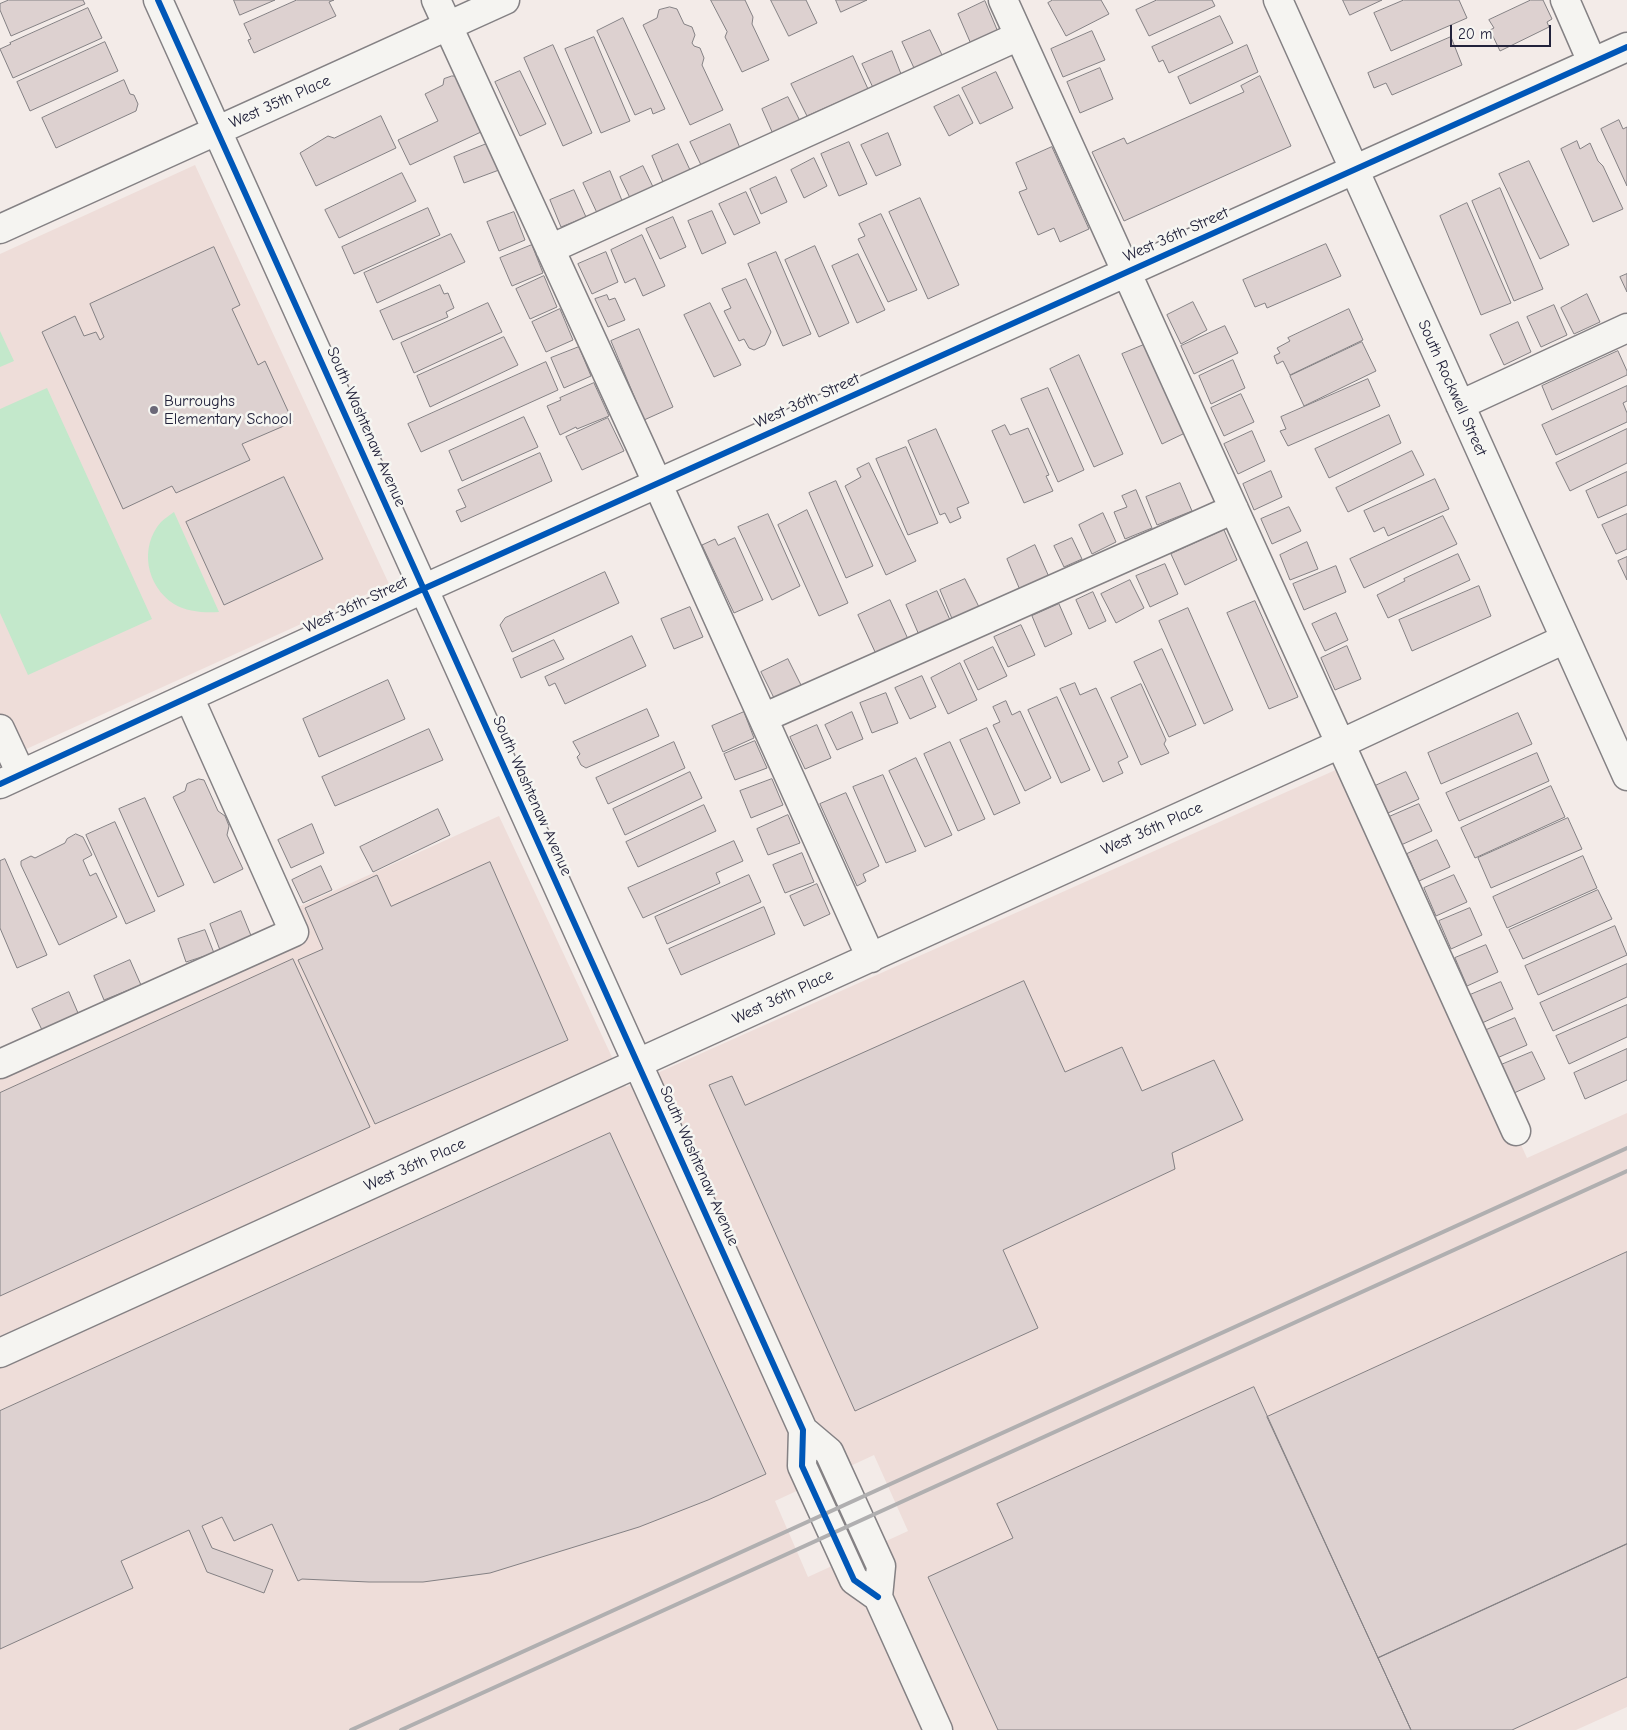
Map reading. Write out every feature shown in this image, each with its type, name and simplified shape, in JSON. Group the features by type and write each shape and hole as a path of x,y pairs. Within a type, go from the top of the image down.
{"street":[{"name":"South Washtenaw Avenue","path":"158,0 803,1430 802,1466 854,1580 878,1597 938,1730"},
{"path":"436,0 657,483 870,958"},
{"name":"West 35th Place","path":"0,229 505,0"},
{"path":"1003,0 1516,1131"},
{"name":"South Rockwell Street","path":"1278,0 1627,776"},
{"path":"1565,0 1592,62"},
{"path":"550,249 1019,36"},
{"name":"West 36th Street","path":"11,779 423,588 1627,47"},
{"path":"1460,405 1627,328"},
{"path":"763,718 1234,510"},
{"name":"West 36th Place","path":"0,1353 1340,744 1565,639"},
{"path":"0,1064 294,932 189,697"},
{"path":"0,729 11,779"}],"shaded area":[{"name":"Burroughs Elementary School","path":"195,165 389,584 0,761 0,254"},
{"path":"1349,764 1527,1158 1627,1113 1627,1707 1576,1730 0,1730 0,1064 293,932 285,913 499,816 626,1087","holes":["874,1455 908,1531 808,1577 775,1501"]}],"green space":[{"path":"0,331 14,361 0,367"},
{"path":"47,388 152,619 28,675 0,613 0,409"},
{"path":"174,512 219,612 196,611 179,607 164,596 152,577 148,554 150,543 154,532 161,522"}],"building":[{"path":"9,0 83,0 85,4 11,36 0,10 0,4"},
{"path":"234,0 275,0 240,15"},
{"path":"297,0 334,0 329,2 336,16 254,53 248,40 251,39 244,24"},
{"path":"711,0 745,0 753,17 752,24 769,60 742,72 725,37 727,32"},
{"path":"771,0 806,0 817,23 789,36"},
{"path":"836,0 867,0 841,12"},
{"path":"1053,0 1101,0 1109,14 1066,36 1048,3"},
{"path":"1157,0 1212,0 1215,6 1149,36 1136,10"},
{"path":"1343,0 1382,0 1350,15"},
{"path":"1404,0 1459,0 1467,18 1391,51 1374,13"},
{"path":"1531,0 1543,0 1552,19 1547,22 1549,27 1500,51 1490,30 1494,28 1489,20"},
{"path":"985,1 998,32 971,44 958,14"},
{"path":"670,7 677,9 684,24 692,27 695,35 692,43 700,48 704,58 702,65 723,110 690,125 643,25 657,18 659,10"},
{"path":"88,8 102,38 13,78 0,49"},
{"path":"1220,16 1233,43 1169,73 1163,60 1159,62 1152,47"},
{"path":"623,18 665,109 653,114 651,108 635,115 597,31"},
{"path":"930,30 942,55 914,68 902,42"},
{"path":"1092,31 1105,60 1063,77 1051,49"},
{"path":"594,37 630,121 601,133 565,49"},
{"path":"1451,37 1462,65 1392,95 1386,83 1374,88 1368,73"},
{"path":"105,42 118,71 30,111 17,82"},
{"path":"553,45 592,133 563,146 524,58"},
{"path":"1247,45 1258,72 1190,104 1178,77"},
{"path":"892,51 903,79 875,92 862,64"},
{"path":"853,56 868,89 807,116 791,84"},
{"path":"1100,68 1113,99 1080,113 1067,82"},
{"path":"520,71 546,124 520,136 495,82"},
{"path":"996,72 1013,108 980,124 962,88"},
{"path":"455,76 481,132 410,165 398,140 438,121 425,94 443,85 444,79"},
{"path":"1260,76 1291,146 1124,221 1092,152 1124,138 1127,144 1244,92 1241,86"},
{"path":"124,80 130,94 134,95 138,104 136,111 56,148 42,118"},
{"path":"959,95 973,123 949,136 934,107"},
{"path":"788,97 800,121 773,134 762,109"},
{"path":"381,116 396,148 316,186 300,153 328,136 334,138"},
{"path":"1619,120 1623,129 1627,127 1627,186 1601,129"},
{"path":"730,124 740,148 701,165 690,142"},
{"path":"888,133 901,165 876,176 861,145"},
{"path":"1577,141 1580,149 1590,143 1623,209 1593,222 1561,149"},
{"path":"849,142 867,184 839,196 821,154"},
{"path":"489,143 499,170 464,183 454,157"},
{"path":"678,144 690,170 663,182 652,156"},
{"path":"1052,147 1089,229 1060,242 1054,228 1038,235 1019,192 1027,189 1016,163"},
{"path":"814,158 827,186 804,198 791,170"},
{"path":"1529,161 1569,245 1540,259 1499,174"},
{"path":"643,166 654,189 631,200 620,177"},
{"path":"610,171 623,203 598,215 583,183"},
{"path":"402,173 416,201 339,238 325,210"},
{"path":"776,177 787,202 761,214 750,189"},
{"path":"1500,188 1543,289 1514,301 1472,201"},
{"path":"574,190 586,217 561,227 550,200"},
{"path":"746,192 760,223 734,235 719,204"},
{"path":"920,198 959,285 928,299 889,212"},
{"path":"1467,203 1511,303 1481,315 1440,216"},
{"path":"428,208 440,235 354,274 342,247"},
{"path":"712,211 726,243 702,254 688,221"},
{"path":"514,212 525,240 499,251 487,222"},
{"path":"881,214 917,290 888,302 858,239 865,236 859,224"},
{"path":"673,217 686,247 660,259 646,229"},
{"path":"451,234 465,262 377,303 364,273"},
{"path":"642,235 665,286 643,296 635,278 625,283 611,250"},
{"path":"1326,244 1341,276 1267,308 1265,303 1255,307 1243,280"},
{"path":"532,245 543,273 512,286 500,258"},
{"path":"815,246 849,323 819,337 785,260"},
{"path":"214,247 240,305 232,309 258,365 265,361 293,422 242,444 250,460 176,493 172,486 123,509 42,332 75,316 84,336 96,332 100,340 104,337 90,304"},
{"path":"606,252 618,282 592,294 578,264"},
{"path":"776,252 811,334 783,346 748,264"},
{"path":"858,254 885,310 857,323 832,266"},
{"path":"1627,274 1627,292 1620,277"},
{"path":"544,276 557,307 530,319 516,289"},
{"path":"746,279 771,332 765,345 754,350 749,348 744,339 739,341 724,311 731,308 722,289"},
{"path":"440,285 444,294 448,293 454,308 446,312 448,317 393,340 380,311"},
{"path":"1587,294 1600,322 1574,334 1561,308"},
{"path":"607,295 609,300 615,298 625,320 608,327 595,299"},
{"path":"1193,302 1207,330 1181,344 1167,315"},
{"path":"488,303 502,332 414,373 401,343"},
{"path":"710,303 741,365 714,377 684,315"},
{"path":"1554,305 1567,335 1541,347 1527,317"},
{"path":"560,309 573,340 546,352 532,322"},
{"path":"1349,309 1363,340 1290,375 1283,361 1277,364 1274,356 1280,353 1277,348 1290,341 1288,338"},
{"path":"1518,322 1531,352 1504,365 1490,335"},
{"path":"1225,326 1238,353 1194,374 1181,346"},
{"path":"639,329 673,407 644,420 611,341"},
{"path":"504,337 518,365 430,407 417,376"},
{"path":"1362,342 1376,371 1304,406 1290,376"},
{"path":"1146,344 1185,433 1162,444 1122,354"},
{"path":"579,347 591,376 564,388 551,358"},
{"path":"1618,351 1627,375 1552,410 1542,386"},
{"path":"1079,355 1123,454 1094,467 1050,369"},
{"path":"1233,360 1245,388 1211,404 1199,376"},
{"path":"546,362 558,390 421,452 408,424"},
{"path":"1368,379 1380,406 1288,446 1280,431 1286,429 1281,417"},
{"path":"594,383 609,416 577,429 576,427 560,435 547,406"},
{"path":"1627,386 1627,401 1623,403 1627,413 1627,422 1556,455 1542,425"},
{"path":"1048,388 1084,470 1058,482 1021,399"},
{"path":"1241,394 1254,422 1224,436 1211,408"},
{"path":"1389,415 1401,443 1329,478 1315,449"},
{"path":"524,417 538,447 462,481 449,451"},
{"path":"608,418 624,451 582,470 566,437"},
{"path":"1005,425 1010,435 1028,428 1049,475 1046,476 1053,491 1024,503 992,431"},
{"path":"936,429 969,503 957,508 961,518 950,523 945,513 940,515 908,441"},
{"path":"1627,429 1627,463 1570,491 1556,463"},
{"path":"1252,431 1265,461 1238,474 1224,444"},
{"path":"906,447 938,523 908,535 876,459"},
{"path":"1412,451 1424,475 1348,512 1336,488"},
{"path":"540,453 552,481 461,522 456,511 466,507 458,490"},
{"path":"869,463 916,561 886,575 845,486 861,477 857,469"},
{"path":"1271,471 1282,497 1254,510 1243,484"},
{"path":"1627,472 1627,505 1598,518 1586,491"},
{"path":"284,477 323,559 224,605 186,522"},
{"path":"1435,479 1449,509 1388,536 1384,527 1374,532 1364,511"},
{"path":"836,481 873,566 846,578 809,493"},
{"path":"1180,483 1192,511 1157,525 1146,497"},
{"path":"1136,490 1152,528 1125,539 1114,512 1127,507 1122,496"},
{"path":"1289,507 1301,531 1272,544 1261,519"},
{"path":"807,510 848,603 819,616 778,525"},
{"path":"1103,513 1116,542 1092,554 1079,525"},
{"path":"768,514 800,586 772,600 738,527"},
{"path":"1627,514 1627,549 1616,554 1602,525"},
{"path":"1443,516 1457,544 1364,588 1350,559"},
{"path":"1224,530 1237,560 1185,585 1171,554"},
{"path":"735,538 763,600 734,613 702,545 715,539 718,545"},
{"path":"1072,538 1082,559 1064,567 1054,546"},
{"path":"1307,542 1318,569 1290,580 1280,555"},
{"path":"1035,545 1049,577 1020,590 1007,559"},
{"path":"1458,554 1470,580 1388,618 1377,595 1405,581 1404,579"},
{"path":"1627,557 1627,580 1618,561"},
{"path":"1165,564 1178,594 1150,607 1136,576"},
{"path":"1336,566 1346,592 1304,610 1293,584"},
{"path":"605,572 619,603 512,652 500,625 505,618"},
{"path":"965,579 980,609 953,621 940,590"},
{"path":"1130,580 1144,608 1116,623 1101,594"},
{"path":"1479,586 1491,616 1412,651 1399,620"},
{"path":"937,591 951,622 919,635 906,605"},
{"path":"1093,592 1106,621 1089,629 1076,600"},
{"path":"890,600 908,639 876,654 858,615"},
{"path":"1255,601 1298,697 1269,709 1227,613"},
{"path":"1059,604 1072,634 1045,647 1032,616"},
{"path":"690,607 703,637 674,649 661,619"},
{"path":"1188,608 1233,710 1204,724 1159,621"},
{"path":"1336,613 1348,640 1325,651 1312,624"},
{"path":"1021,625 1035,655 1008,667 994,637"},
{"path":"632,636 646,666 565,704 555,683 549,686 545,677"},
{"path":"554,640 564,659 521,678 513,659"},
{"path":"1347,646 1361,679 1335,690 1321,658"},
{"path":"993,647 1007,676 978,690 964,661"},
{"path":"1162,649 1196,725 1169,737 1134,662"},
{"path":"788,659 802,687 775,700 761,672"},
{"path":"960,663 977,700 948,714 931,678"},
{"path":"922,676 936,707 910,719 895,688"},
{"path":"388,680 405,719 319,757 303,719"},
{"path":"1075,683 1080,695 1096,688 1128,757 1118,762 1123,773 1103,782 1060,689"},
{"path":"1141,684 1166,740 1164,744 1169,753 1141,765 1111,698"},
{"path":"886,693 898,723 872,733 860,703"},
{"path":"1057,697 1090,770 1061,783 1028,710"},
{"path":"1006,701 1012,715 1020,711 1051,778 1025,791 993,725 1000,722 993,707"},
{"path":"647,709 659,736 586,768 581,765 577,757 580,754 573,742"},
{"path":"744,712 754,738 723,752 712,726"},
{"path":"852,712 863,739 837,750 825,725"},
{"path":"1518,713 1532,744 1441,784 1428,753"},
{"path":"817,725 831,758 805,769 790,737"},
{"path":"987,728 1020,803 994,815 960,740"},
{"path":"429,729 443,760 335,806 322,777"},
{"path":"755,741 767,768 735,780 724,754"},
{"path":"674,742 685,768 608,804 596,778"},
{"path":"950,742 985,819 958,831 924,754"},
{"path":"1537,753 1549,781 1459,821 1446,793"},
{"path":"916,758 952,835 925,847 889,771"},
{"path":"690,772 702,798 625,835 613,809"},
{"path":"1406,772 1419,799 1388,813 1375,786"},
{"path":"883,775 916,851 886,863 853,787"},
{"path":"199,779 204,780 218,811 225,816 229,826 227,835 243,869 214,883 173,797 185,791 187,784"},
{"path":"772,779 783,805 751,818 740,791"},
{"path":"1551,786 1565,817 1475,858 1461,828"},
{"path":"846,793 879,866 863,874 866,881 857,886 820,804"},
{"path":"145,798 184,885 158,897 119,809"},
{"path":"1419,804 1432,831 1401,845 1389,817"},
{"path":"704,805 716,831 638,867 626,842"},
{"path":"438,809 450,835 373,872 360,847"},
{"path":"788,815 800,843 768,855 757,829"},
{"path":"1568,818 1582,849 1491,888 1478,858"},
{"path":"115,822 155,911 126,924 86,835"},
{"path":"312,824 324,853 291,868 278,840"},
{"path":"76,834 83,837 92,855 83,860 90,876 96,873 117,917 59,945 21,865 21,861 31,856 35,858 65,843 67,839"},
{"path":"1437,840 1450,867 1419,881 1407,854"},
{"path":"734,841 743,861 716,873 720,883 643,918 628,888"},
{"path":"802,853 814,882 785,893 773,865"},
{"path":"1583,856 1597,888 1507,928 1493,897"},
{"path":"5,859 47,955 17,968 0,928 0,861"},
{"path":"490,862 568,1040 375,1124 298,960 323,949 305,908 377,875 391,906"},
{"path":"321,866 332,890 303,903 292,880"},
{"path":"749,875 761,902 667,944 655,917"},
{"path":"1454,875 1467,902 1436,916 1424,888"},
{"path":"817,884 830,914 804,926 790,896"},
{"path":"1598,890 1612,919 1523,959 1509,930"},
{"path":"764,907 775,934 681,975 669,949"},
{"path":"1470,908 1482,935 1451,949 1439,921"},
{"path":"241,911 252,938 220,950 210,924"},
{"path":"1615,926 1627,955 1538,995 1525,966"},
{"path":"205,930 214,953 186,962 178,939"},
{"path":"1486,945 1498,972 1467,986 1455,958"},
{"path":"293,959 370,1127 0,1296 0,1093"},
{"path":"130,960 141,985 104,1000 94,976"},
{"path":"1627,964 1627,997 1553,1031 1540,1003"},
{"path":"1024,981 1065,1072 1122,1047 1142,1091 1214,1060 1243,1120 1172,1153 1175,1169 1003,1250 1038,1328 855,1411 709,1085 732,1076 745,1105"},
{"path":"1501,982 1513,1009 1482,1023 1470,995"},
{"path":"69,992 78,1013 42,1030 32,1009"},
{"path":"1627,1005 1627,1037 1569,1064 1556,1036"},
{"path":"1515,1018 1527,1045 1497,1058 1484,1031"},
{"path":"1627,1049 1627,1080 1585,1099 1574,1073"},
{"path":"1532,1052 1545,1079 1514,1093 1501,1065"},
{"path":"610,1133 766,1474 708,1500 639,1527 490,1573 423,1582 302,1579 298,1581 272,1524 234,1541 222,1517 202,1526 212,1548 273,1570 264,1593 207,1572 189,1530 121,1561 133,1588 0,1649 0,1411"},
{"path":"1627,1252 1627,1544 1378,1658 1267,1417"},
{"path":"1254,1387 1411,1730 998,1730 928,1577 1013,1538 997,1504"},
{"path":"1627,1544 1627,1677 1512,1730 1411,1730 1378,1658"}],"railway":[{"path":"351,1730 1627,1148"},
{"path":"401,1730 1627,1171"}],"cycle path":[{"path":"158,0 803,1430 802,1466 854,1580 878,1597"},
{"path":"0,784 423,589 1627,47"}],"place":[{"name":"Burroughs Elementary School","path":"154,410"}]}
